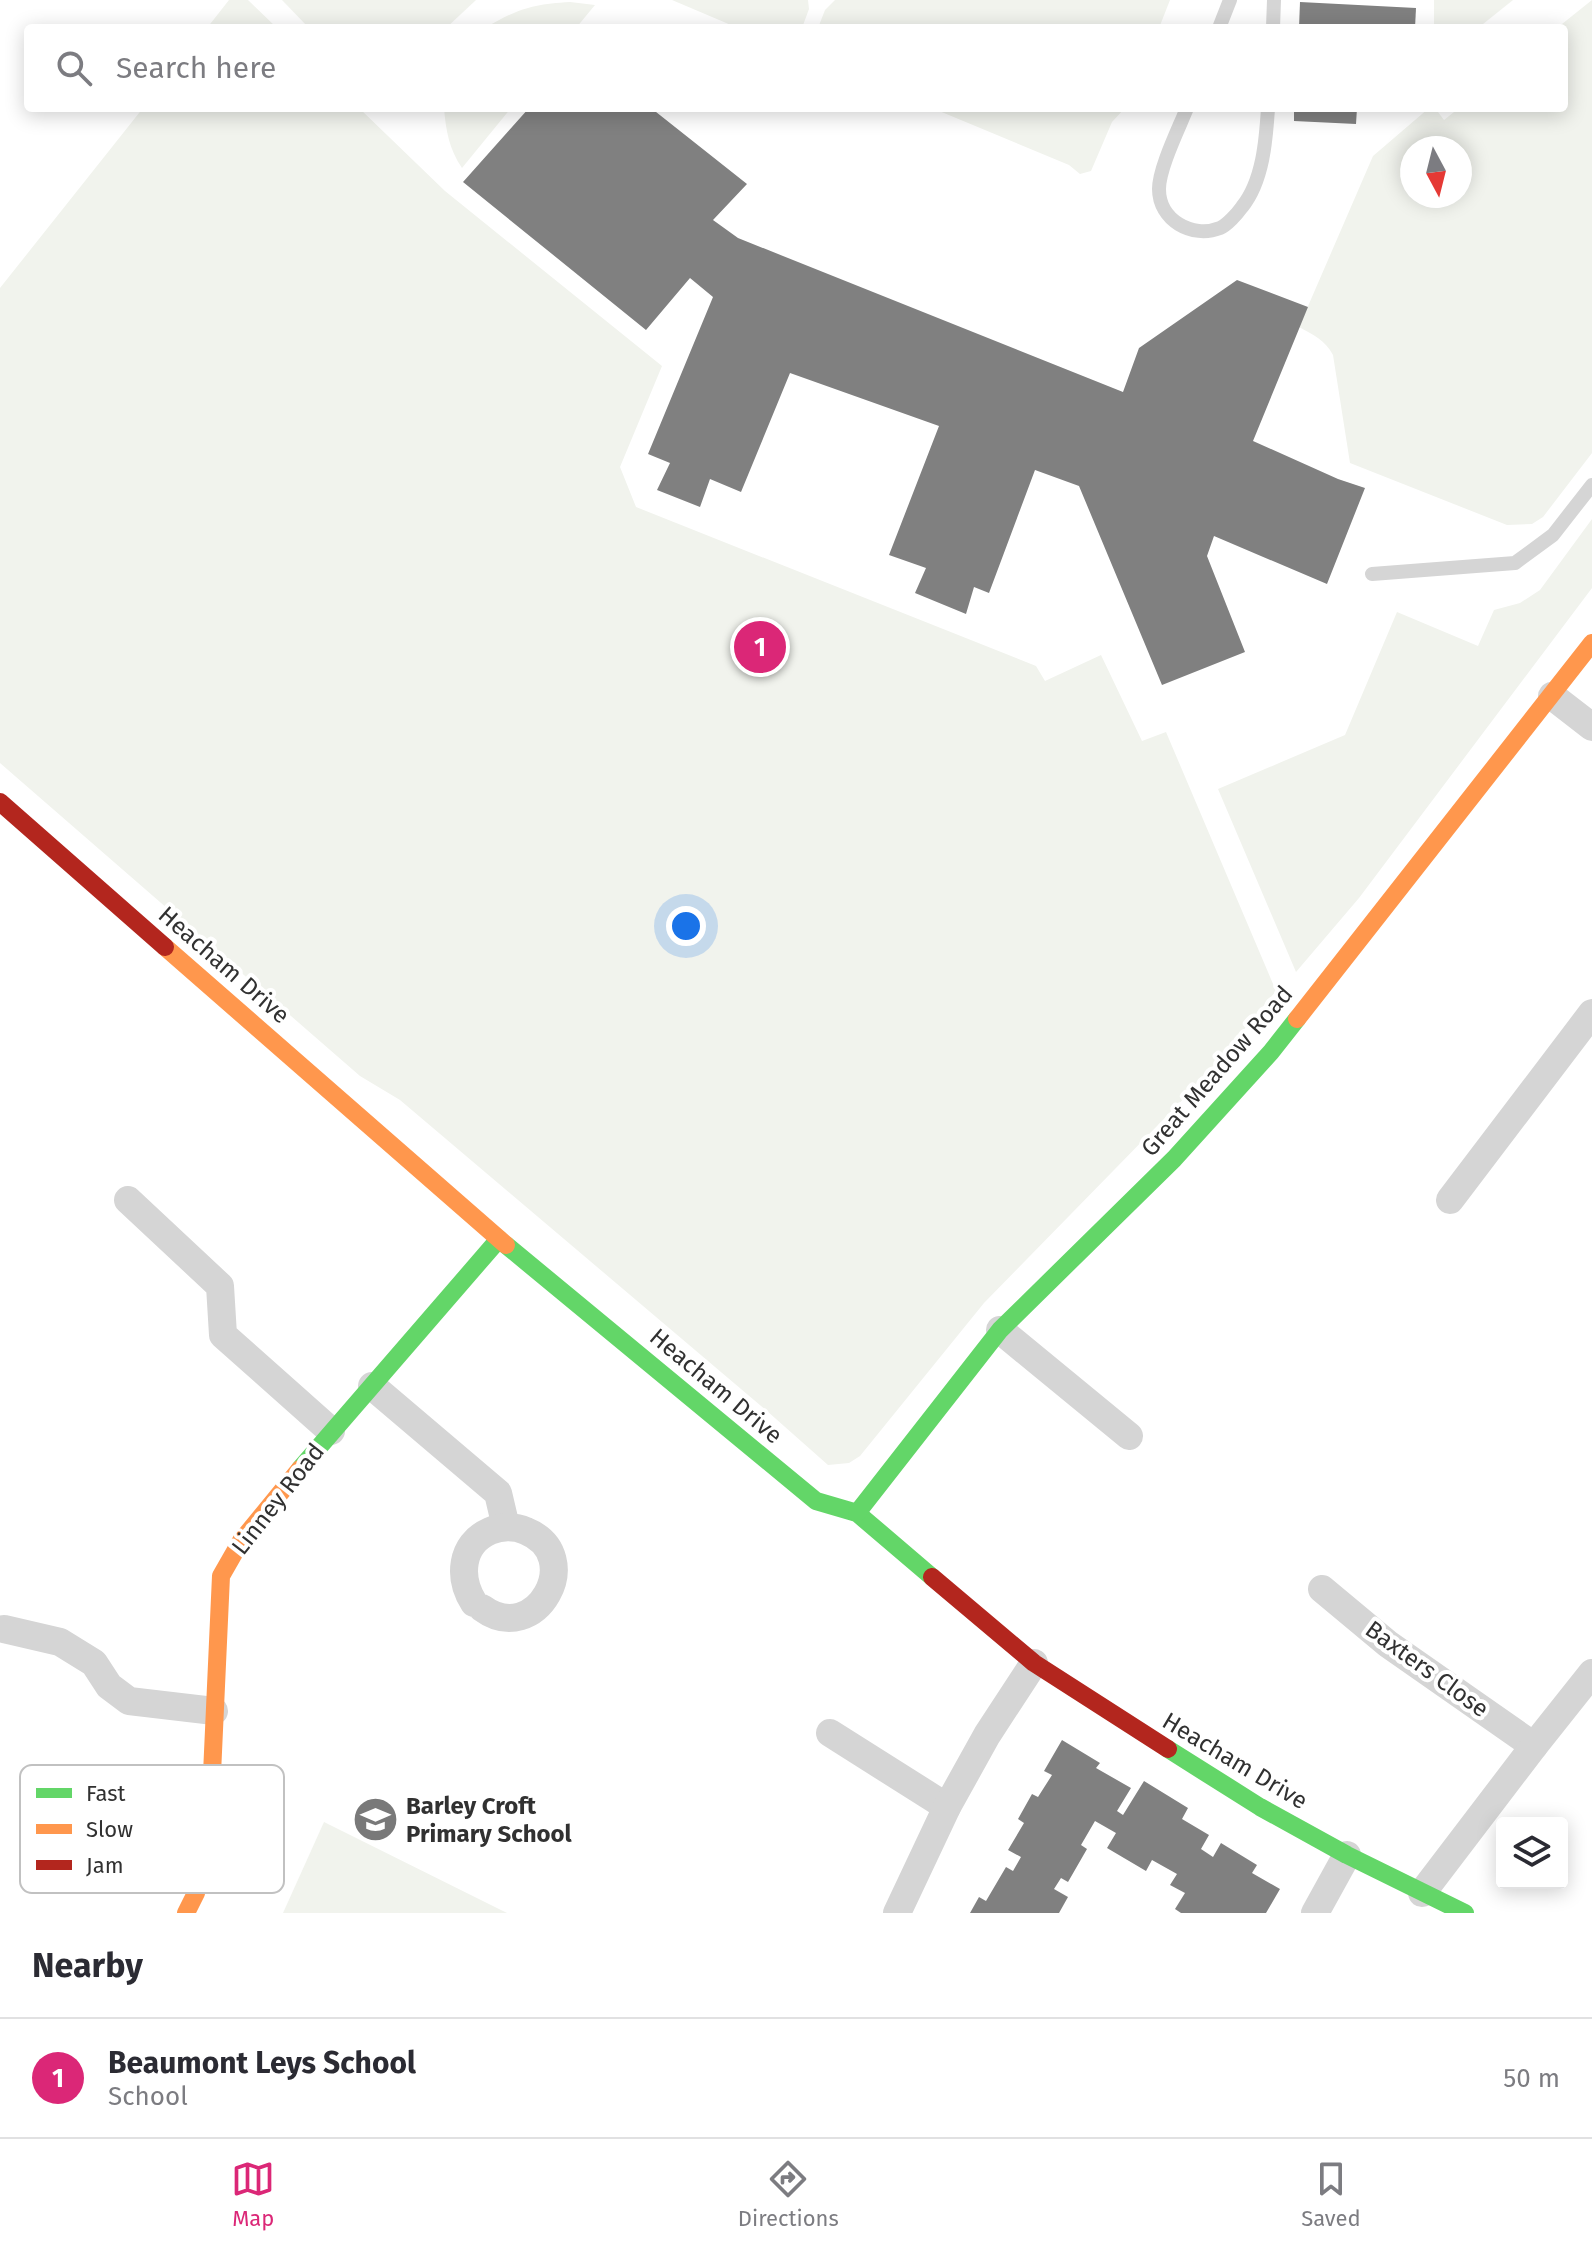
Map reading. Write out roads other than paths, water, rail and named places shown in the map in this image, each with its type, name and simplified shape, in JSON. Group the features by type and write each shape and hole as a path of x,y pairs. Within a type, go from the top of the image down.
{"street":[{"name":"Great Meadow Road","path":"857,1513 1000,1330 1174,1159 1271,1052 1592,643"},
{"path":"1552,696 1592,727"},
{"name":"Heacham Drive","path":"0,802 499,1239 816,1501 857,1513 1034,1663 1260,1807 1347,1855 1465,1913"},
{"path":"1450,1200 1592,1013"},
{"name":"Linney Road","path":"128,1200 220,1286 223,1335 331,1431"},
{"name":"Linney Road","path":"212,1765 221,1576 241,1541 331,1431 499,1239"},
{"path":"1000,1330 1129,1436"},
{"path":"372,1386 498,1493 506,1527"},
{"path":"506,1527 535,1535 552,1558 554,1574 544,1601 533,1611 504,1618 489,1613 468,1593 463,1578 463,1563 479,1537 506,1527"},
{"name":"Baxters Close","path":"1322,1589 1388,1644 1534,1746"},
{"path":"4,1629 60,1642 94,1663 109,1686 129,1701 214,1711"},
{"path":"897,1913 947,1807 987,1735 1034,1663"},
{"path":"1422,1893 1592,1673"},
{"path":"830,1733 947,1807"},
{"path":"1315,1913 1347,1855"},
{"name":"Linney Road","path":"186,1913 196,1893"}],"lane":[{"path":"1221,24 1230,0"},
{"path":"1273,24 1274,0"},
{"path":"1185,112 1159,189 1164,210 1180,226 1199,233 1222,228 1243,206 1257,179 1267,135 1268,112"},
{"path":"1372,574 1515,563 1553,535 1592,485"}],"place":[{"name":"Beaumont Leys School","path":"760,647"},
{"name":"Barley Croft Primary School","path":"375,1820"}]}
